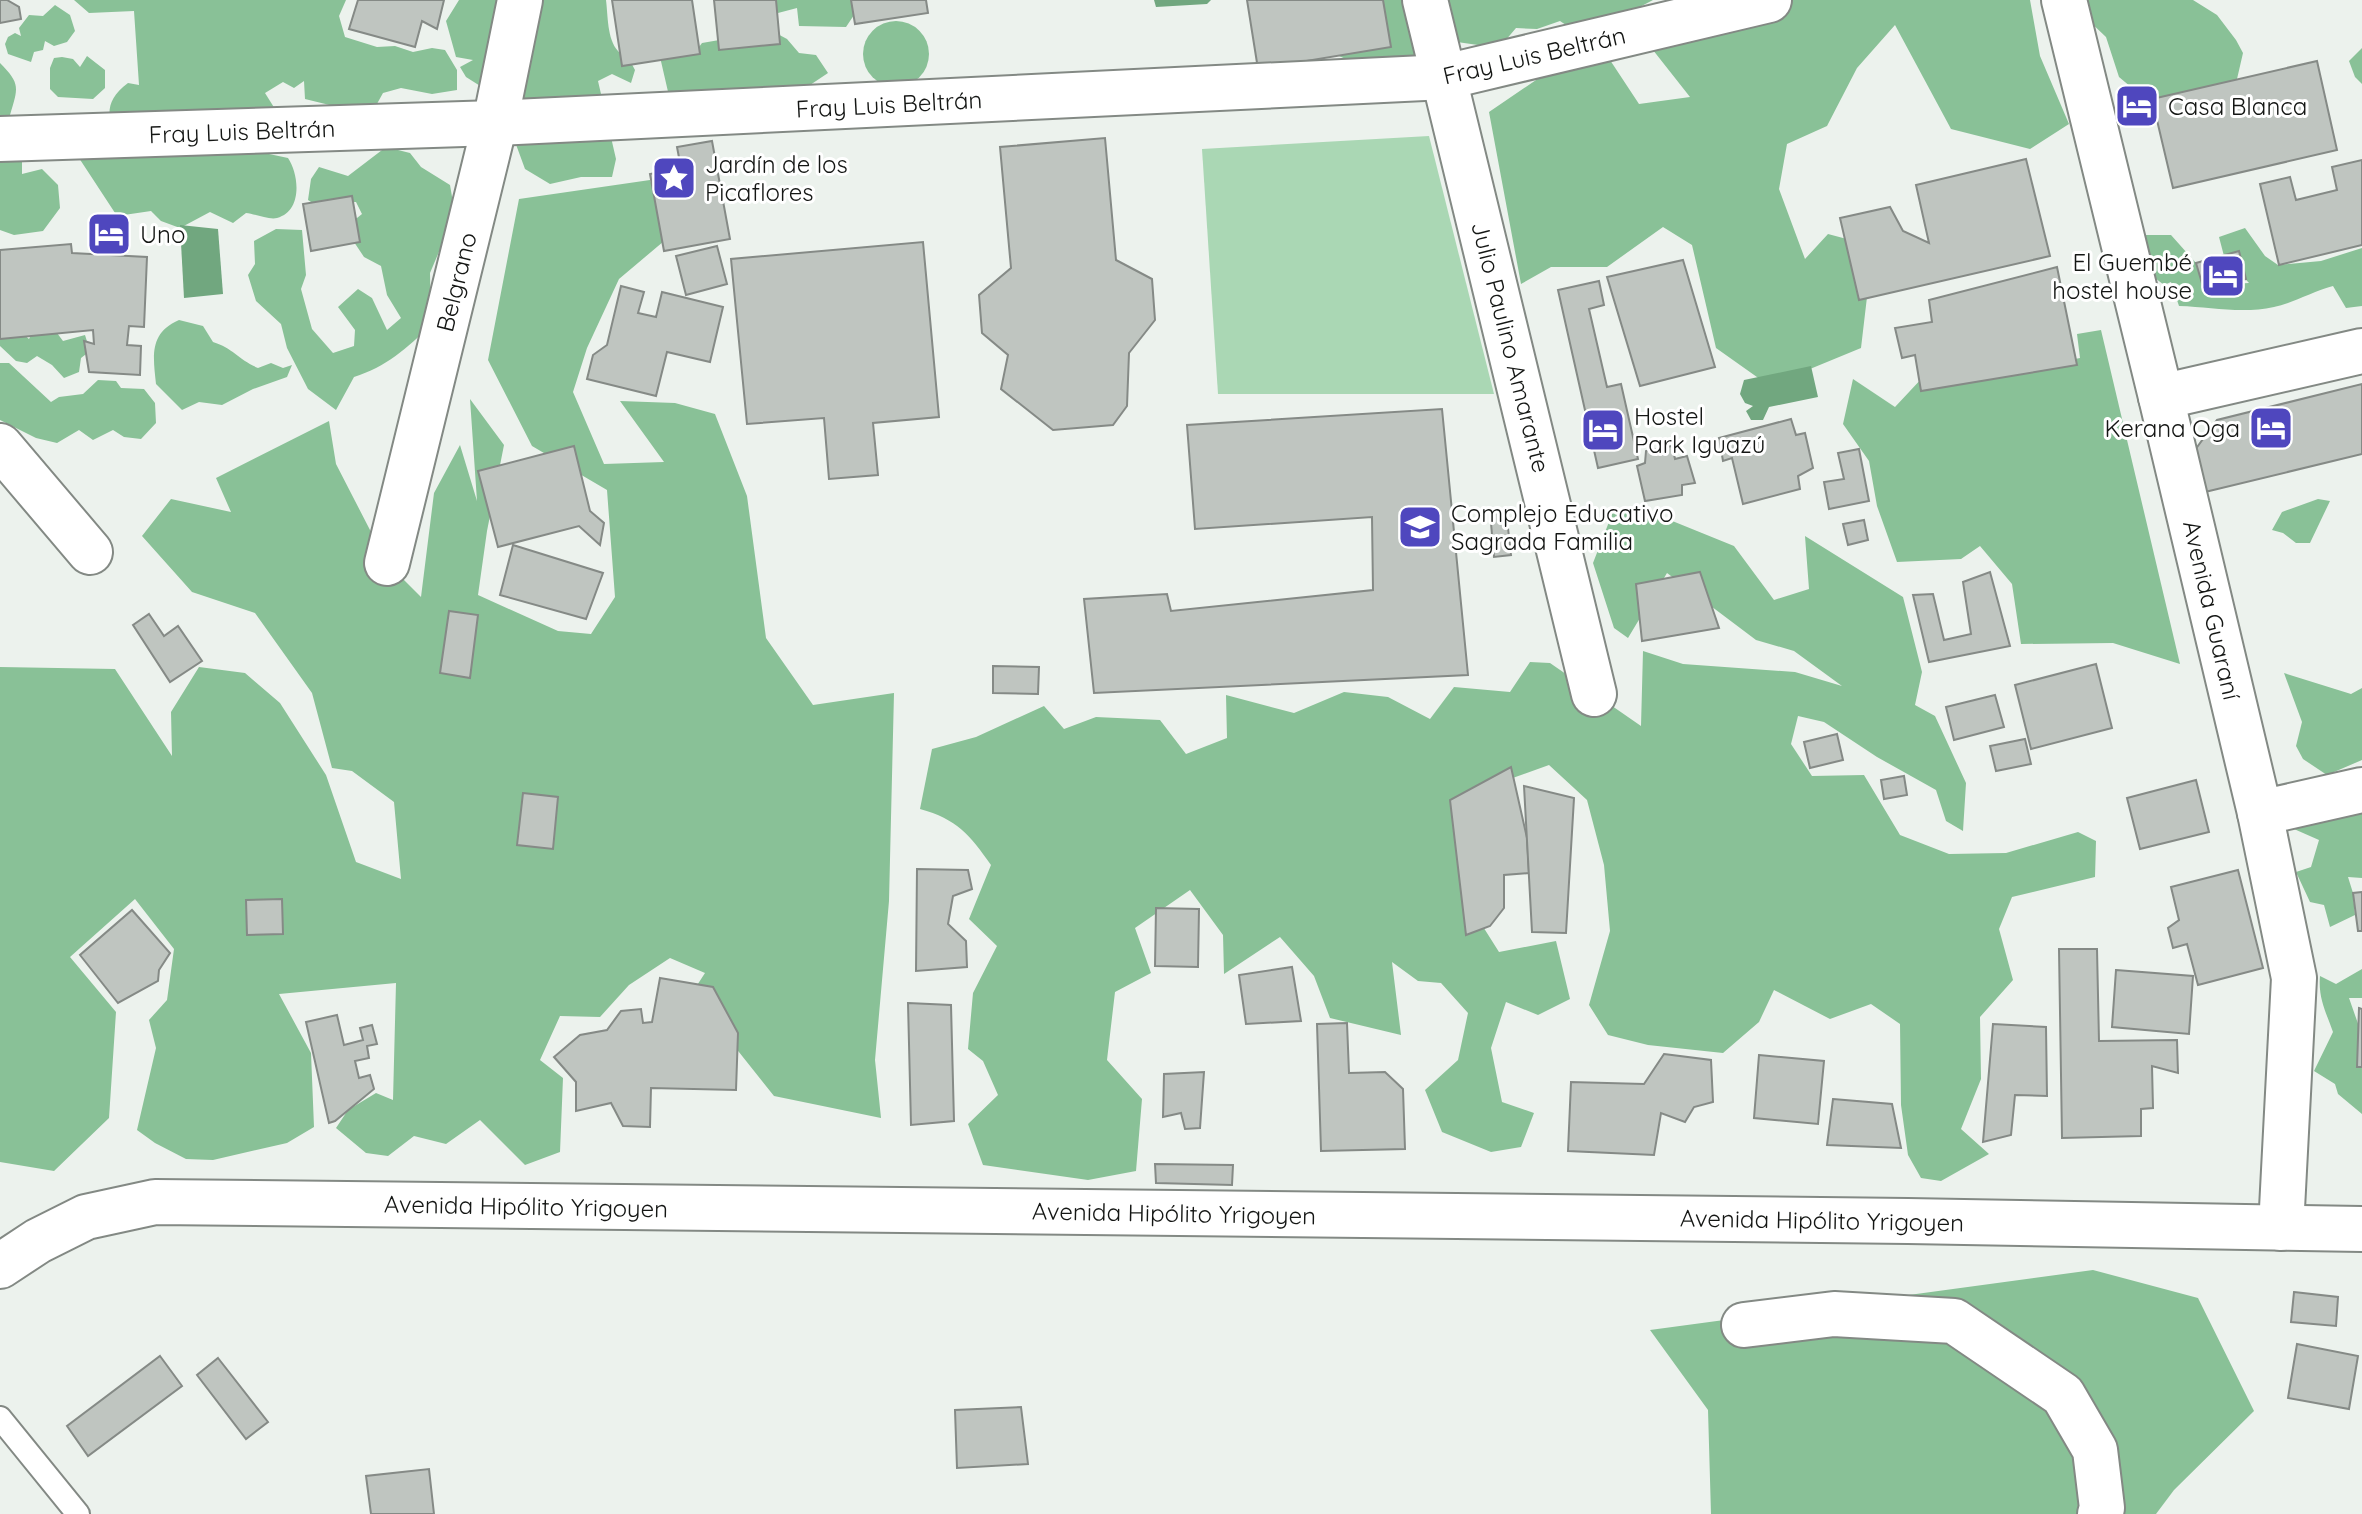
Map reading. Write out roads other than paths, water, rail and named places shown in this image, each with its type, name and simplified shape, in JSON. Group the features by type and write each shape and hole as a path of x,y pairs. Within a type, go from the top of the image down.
{"street":[{"name":"Belgrano","path":"387,563 495,123 520,0"},
{"name":"Julio Paulino Amarante","path":"1425,0 1594,694"},
{"name":"Fray Luis Beltrán","path":"0,139 495,123 1445,77 1769,0"},
{"name":"Avenida Guaraní","path":"2064,0 2260,813 2294,978 2281,1228"},
{"path":"2161,397 2362,351"},
{"path":"0,446 90,552"},
{"path":"2260,813 2362,790"},
{"name":"Avenida Hipólito Yrigoyen","path":"0,1266 38,1241 86,1217 155,1202 2362,1229"},
{"path":"1744,1325 1834,1314 1954,1321 2063,1395 2095,1450 2102,1508 2100,1514"}],"lane":[{"path":"0,1418 78,1514"}],"place":[{"name":"Casa Blanca","path":"2137,106"},
{"name":"Jardín de los Picaflores","path":"674,178"},
{"name":"Uno","path":"109,234"},
{"name":"El Guembé hostel house","path":"2223,276"},
{"name":"Kerana Oga","path":"2271,428"},
{"name":"Hostel Park Iguazú","path":"1603,430"},
{"name":"Complejo Educativo Sagrada Familia","path":"1420,527"}]}
